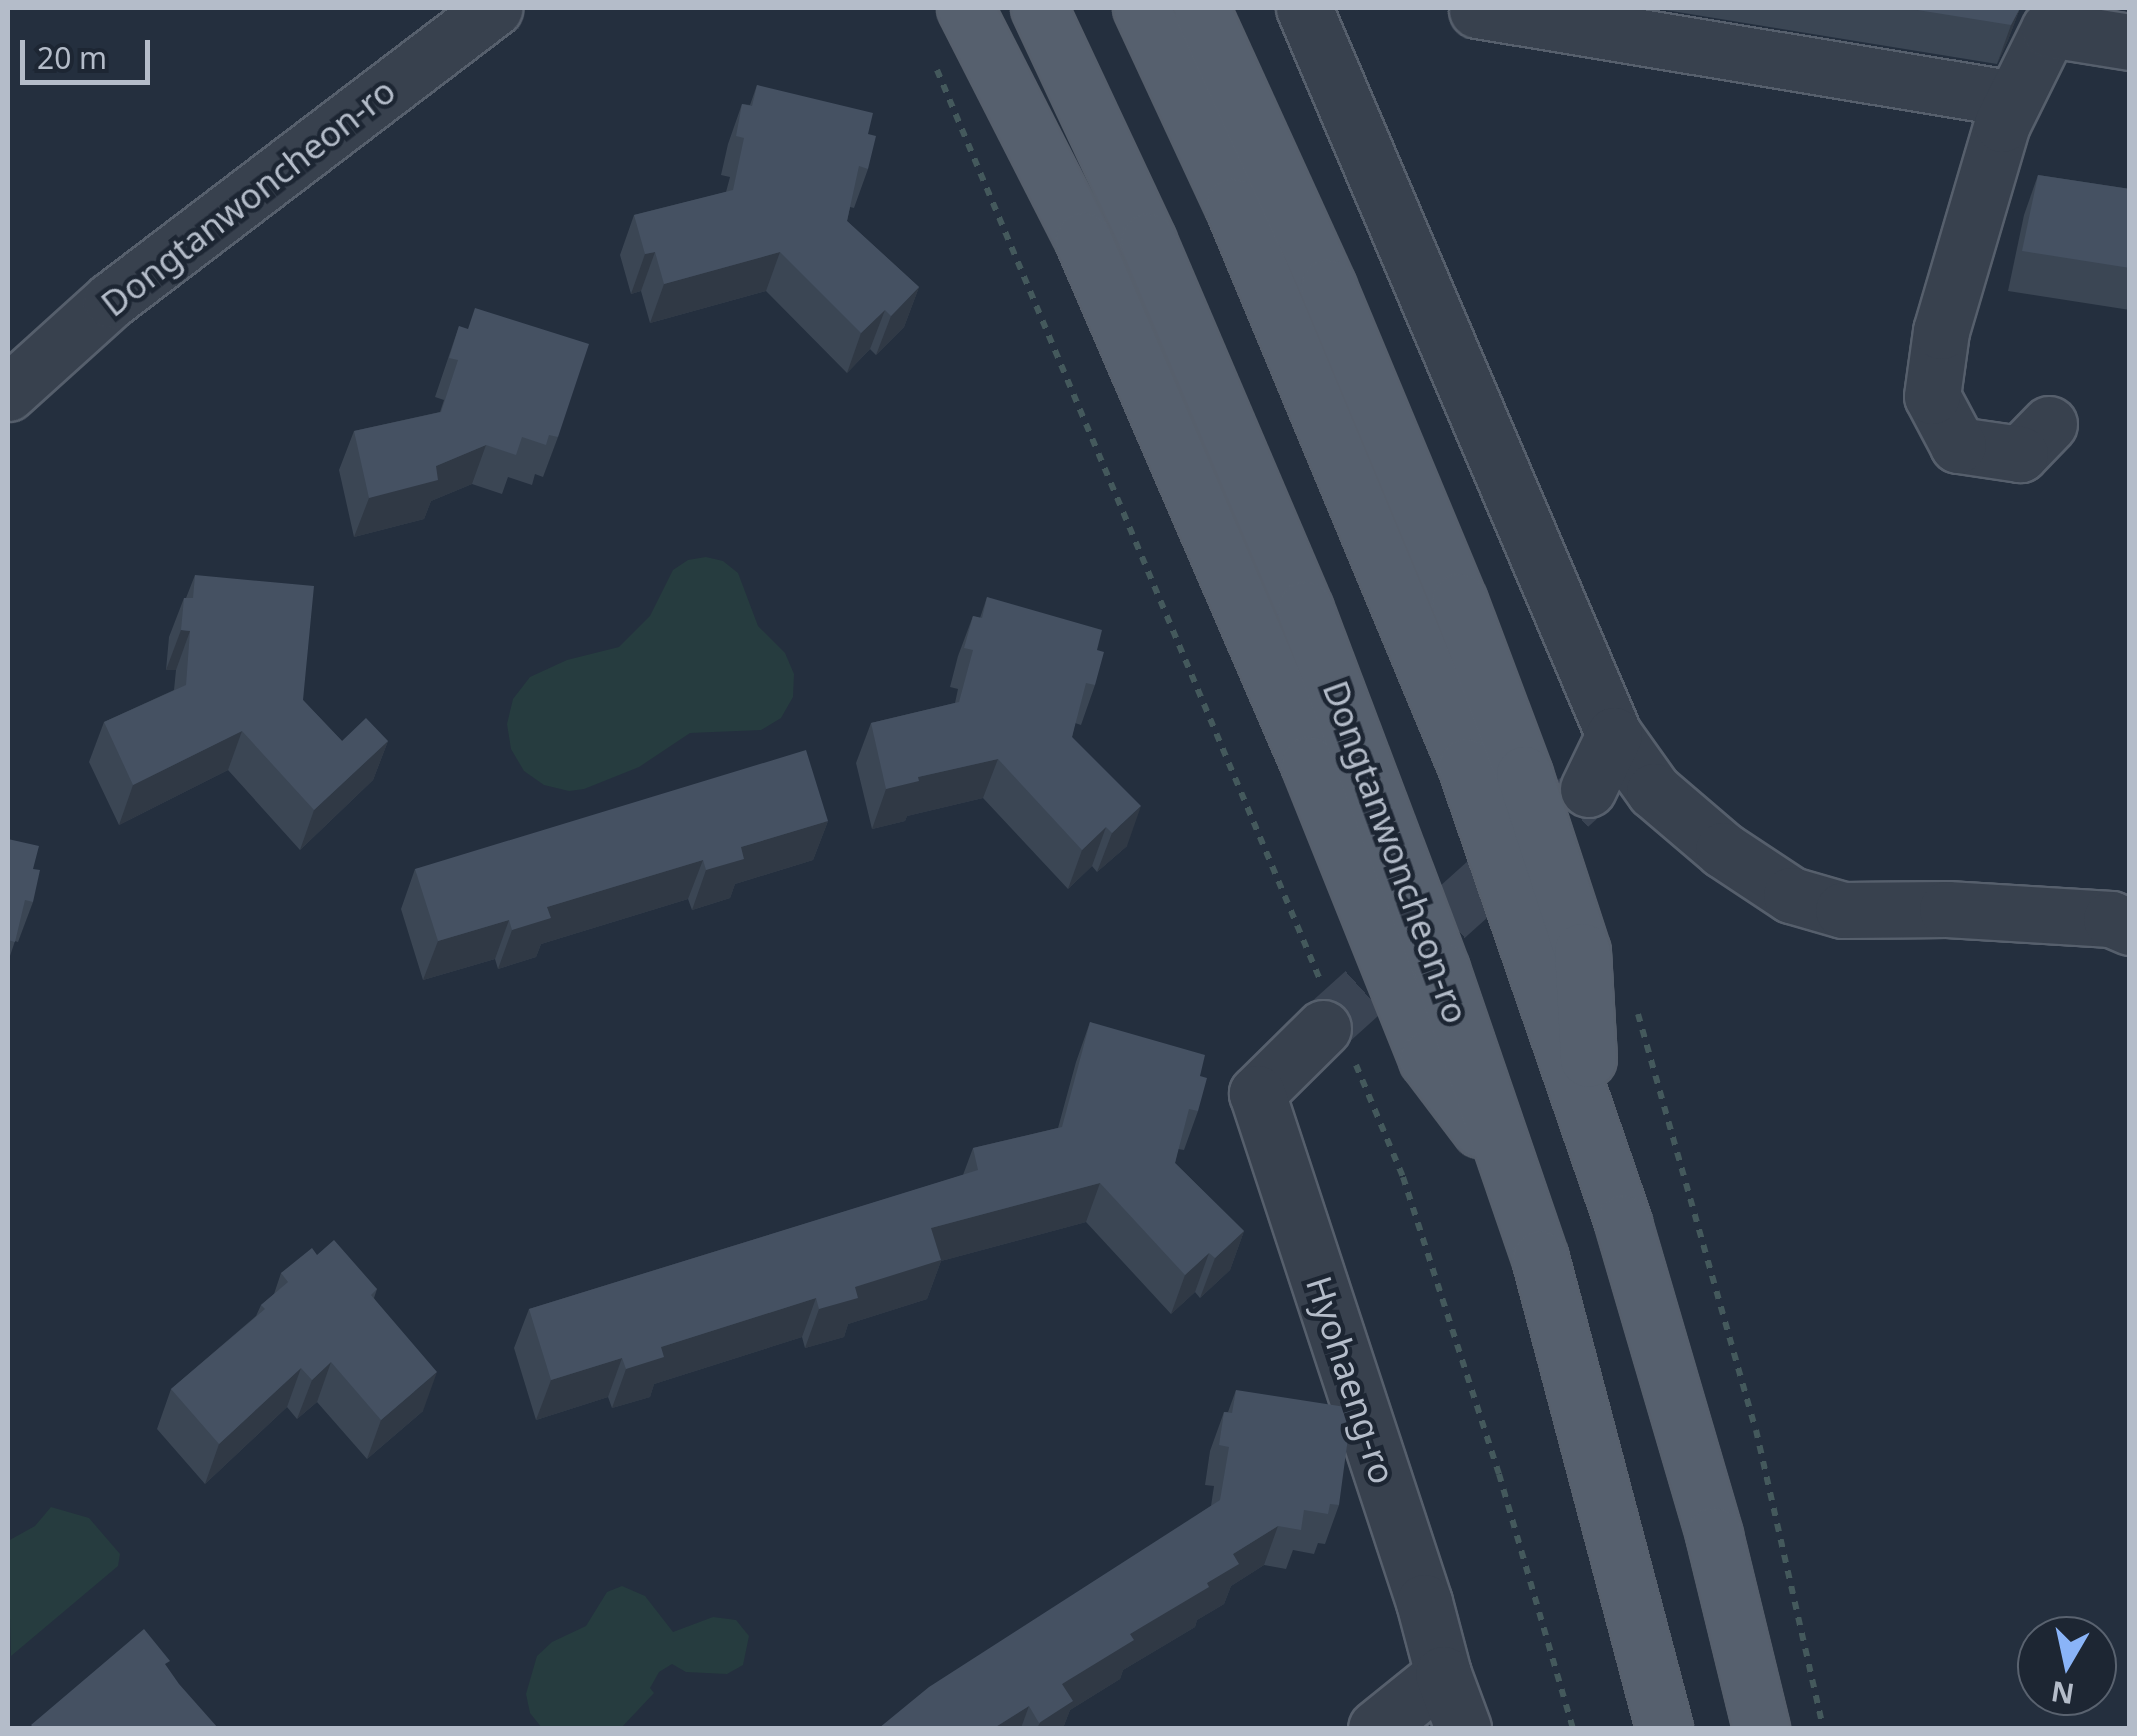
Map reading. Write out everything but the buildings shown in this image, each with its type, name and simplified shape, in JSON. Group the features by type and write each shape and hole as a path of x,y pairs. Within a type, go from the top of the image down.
{"main road":[{"path":"965,8 1090,258 1309,764 1427,1059 1509,1166"},
{"name":"Dongtanwoncheon-ro","path":"1039,8 1148,241 1305,609 1441,969 1540,1258 1664,1728"},
{"path":"1141,8 1233,206 1452,731 1592,1132 1714,1535 1761,1728"},
{"path":"1201,8 1328,288 1459,601 1524,774 1582,951 1592,1132"}],"street":[{"name":"Dongtanwoncheon-ro","path":"8,393 111,300 494,8"},
{"path":"1304,8 1614,735 1654,791 1723,850 1791,895 1843,910 1947,908 2111,919 2130,927"},
{"path":"1477,10 2014,98"},
{"path":"2049,424 2020,454 1958,445 1932,396 1942,331 2002,124 2049,29 2130,42"},
{"path":"1588,789 1614,735"},
{"name":"Hyohaeng-ro","path":"1333,1024 1257,1093 1424,1602 1443,1674"},
{"path":"1376,1728 1443,1674 1463,1728"}],"path":[{"path":"934,62 1333,1024 1403,1177 1499,1474 1573,1728"}],"green space":[{"path":"706,557 723,561 738,573 758,626 785,653 794,674 793,697 781,718 761,730 690,733 639,767 584,789 569,791 544,785 524,771 511,749 507,724 513,699 530,677 567,660 619,647 650,616 673,570 688,560"},
{"path":"51,1507 89,1518 120,1554 118,1566 11,1656 8,1541 35,1526"},
{"path":"622,1586 645,1596 673,1632 713,1617 736,1620 749,1636 743,1665 727,1674 686,1672 672,1664 659,1672 650,1688 654,1693 621,1728 542,1728 530,1713 526,1694 537,1656 552,1642 586,1626 607,1592"}],"tunnel":[{"path":"1323,1028 1588,789"}]}
